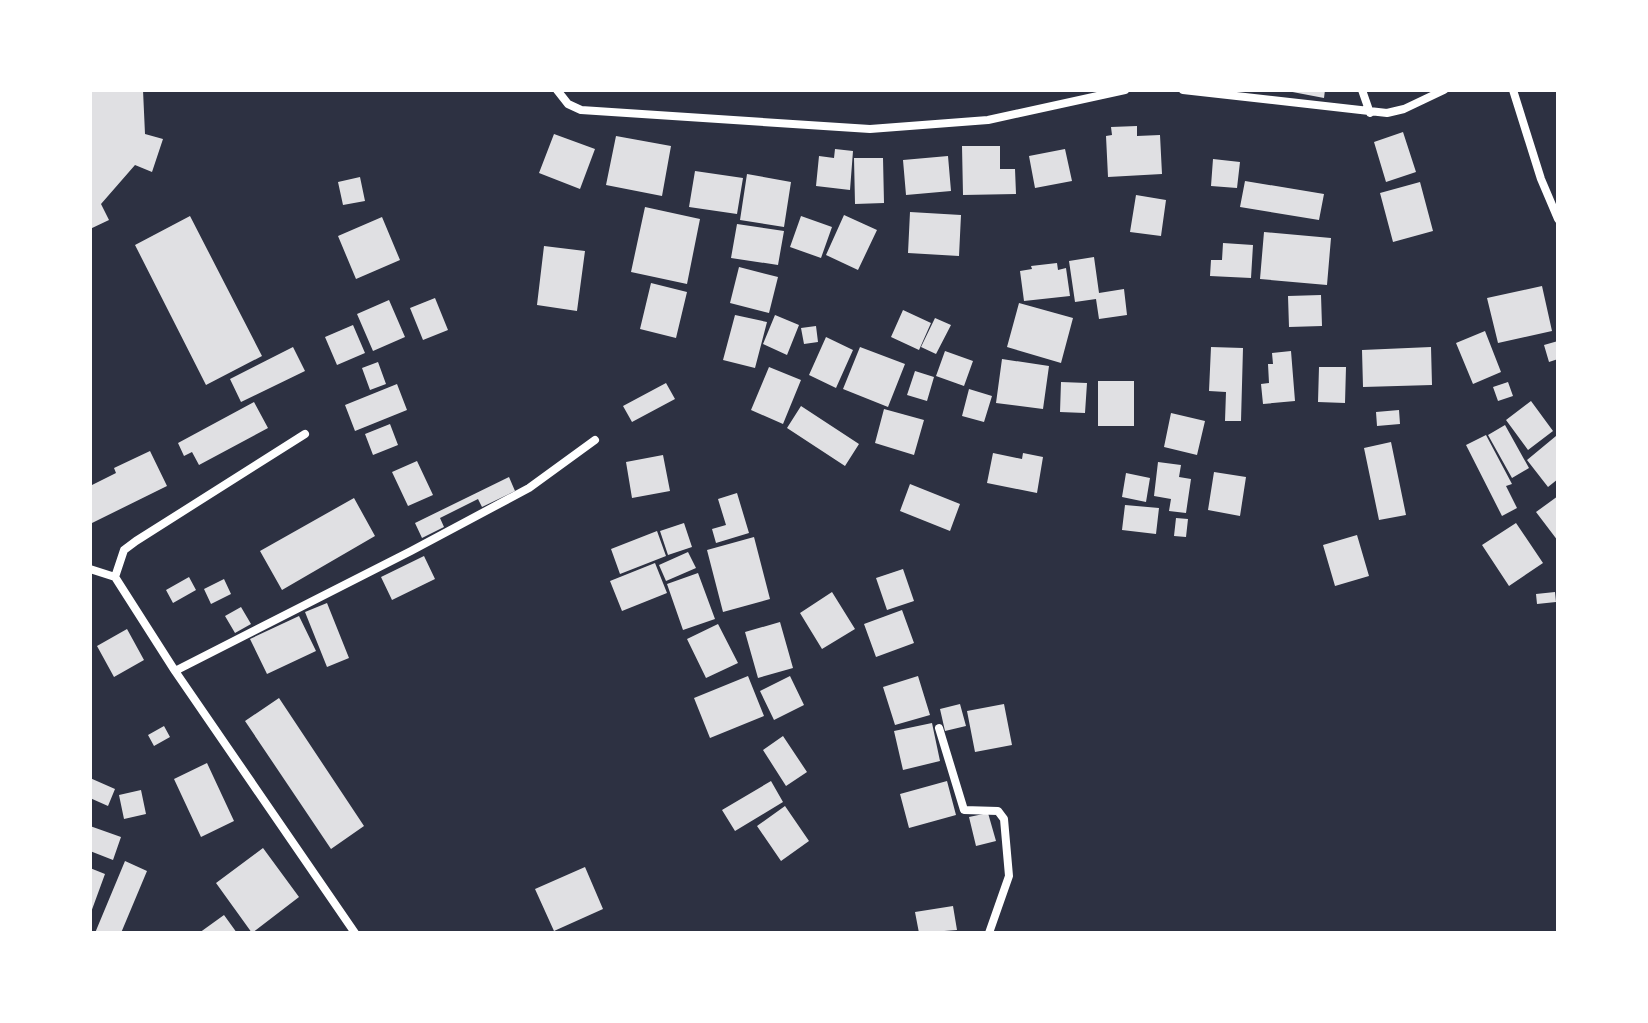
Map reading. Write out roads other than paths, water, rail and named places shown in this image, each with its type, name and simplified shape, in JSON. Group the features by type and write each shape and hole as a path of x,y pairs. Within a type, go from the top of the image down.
{"street":[{"path":"557,90 568,104 581,110 870,129 988,120 1125,90"},
{"path":"1183,90 1255,96 1370,113 1404,109 1444,90"},
{"path":"1362,90 1370,113"},
{"path":"1513,90 1541,179 1558,219"},
{"path":"115,577 124,550 305,434"},
{"path":"175,671 529,488 595,440"},
{"path":"90,569 115,577 175,671 355,933"},
{"path":"939,728 964,810 998,811 1004,819 1009,876 989,933"}]}
